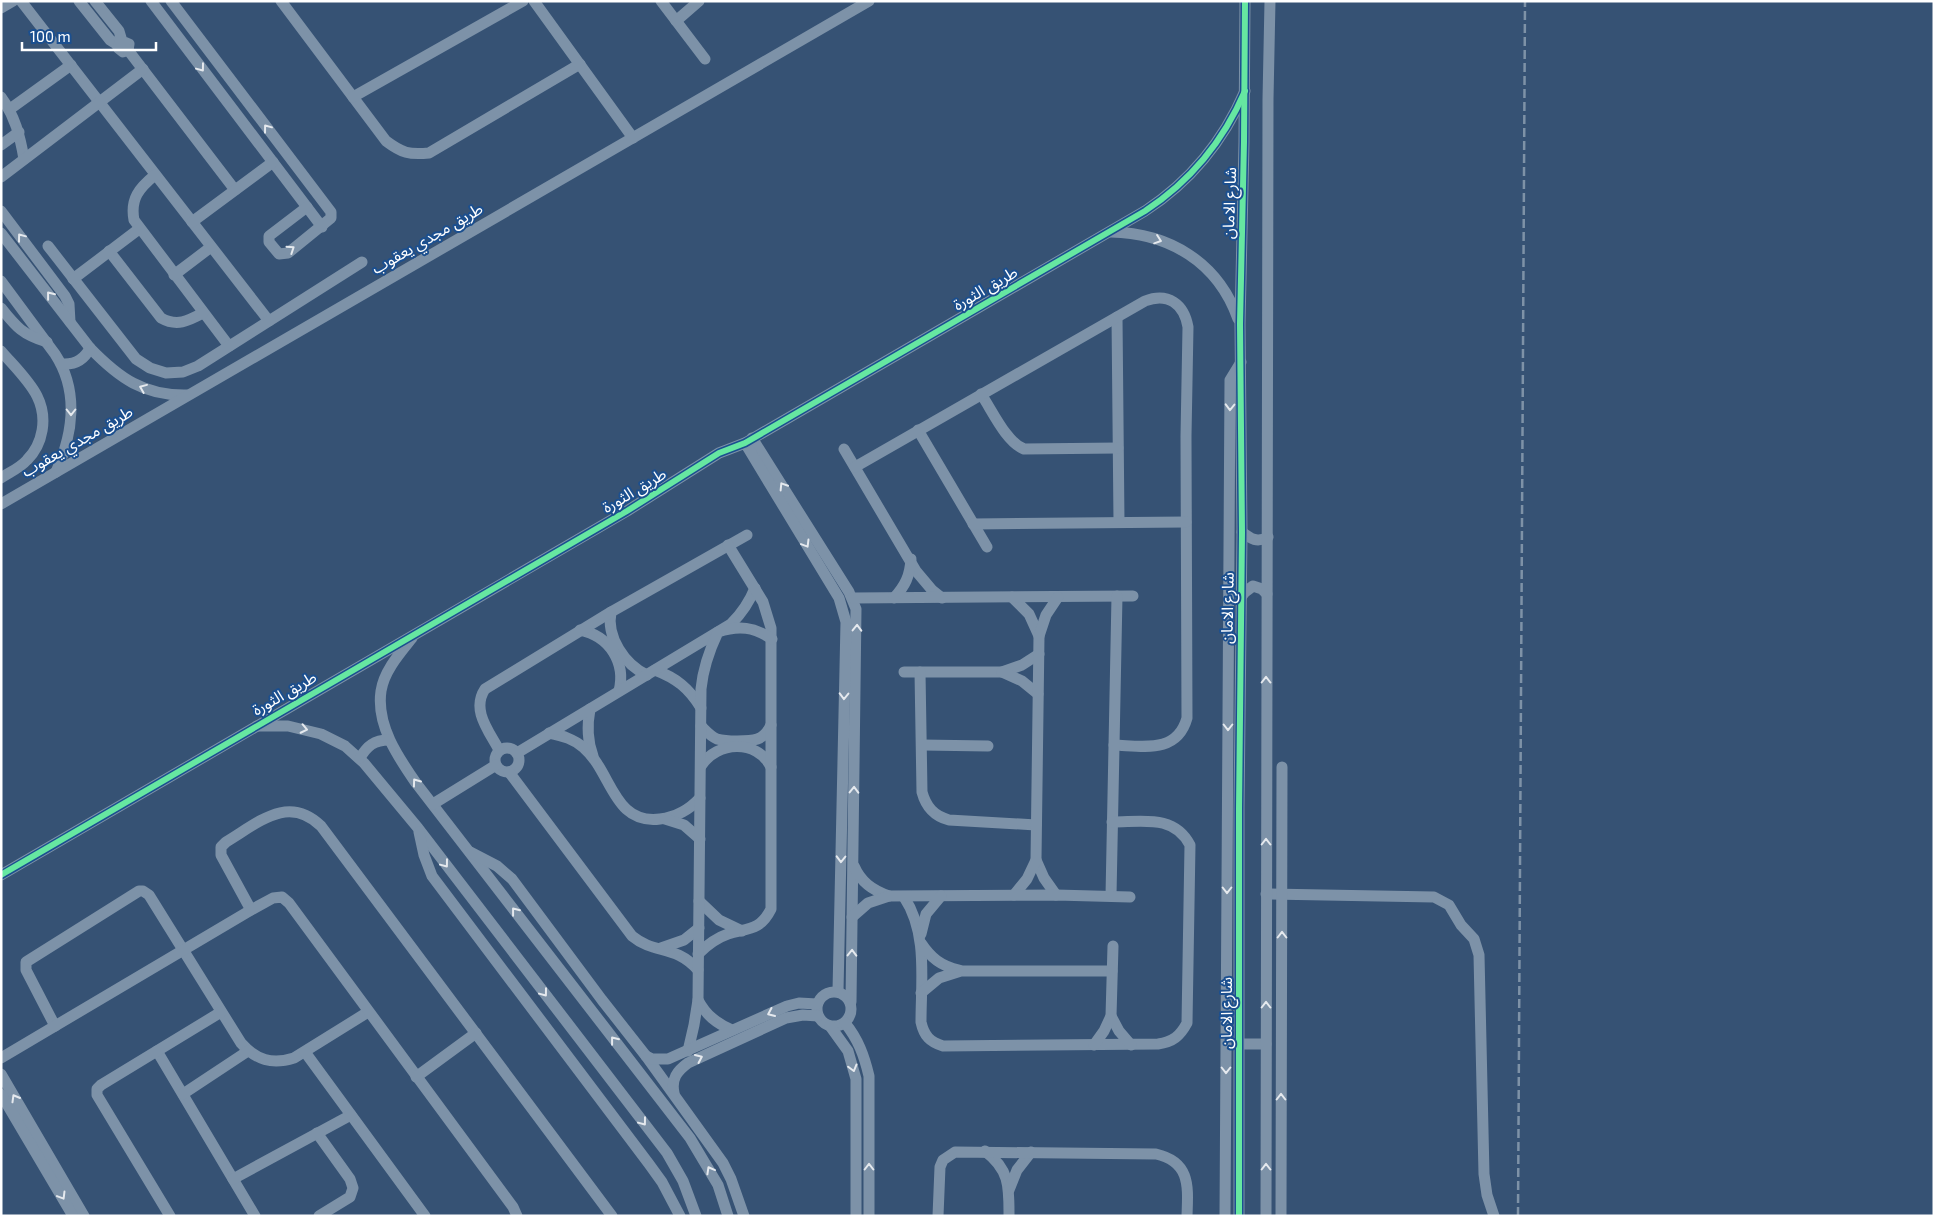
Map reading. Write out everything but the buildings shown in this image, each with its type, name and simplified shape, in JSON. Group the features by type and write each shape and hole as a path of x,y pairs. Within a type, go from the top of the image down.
{"street":[{"path":"1,8 13,1"},
{"path":"21,1 269,321"},
{"path":"79,1 110,40 123,45"},
{"path":"95,1 119,31 123,45 235,190"},
{"path":"151,1 322,227"},
{"path":"171,1 331,212 331,218 322,227 285,254 279,254 268,238 307,207"},
{"path":"281,1 386,141 398,151 414,155 429,153 580,64"},
{"path":"353,96 523,1"},
{"path":"534,1 634,138"},
{"path":"660,1 705,59"},
{"path":"676,21 698,1"},
{"name":"طريق مجدي يعقوب","path":"1,504 869,1"},
{"name":"شارع الامان","path":"1239,1216 1240,1044 1234,808 1242,532 1240,324 1245,1"},
{"path":"1266,1216 1268,99 1270,1"},
{"path":"10,110 71,65"},
{"path":"3,172 24,159 143,69"},
{"name":"طريق الثورة","path":"1,875 627,511 719,453 748,440 1111,232 1161,200 1192,174 1205,160 1228,127 1245,91"},
{"path":"1,97 10,110 19,132 24,159"},
{"path":"1,145 19,132"},
{"path":"192,222 273,162"},
{"path":"155,175 137,192 133,200 134,220 229,346"},
{"path":"1,211 65,296 69,304 70,322"},
{"path":"73,279 139,229"},
{"path":"1,232 90,348 118,375 152,392 190,395"},
{"path":"1111,232 1142,234 1157,238 1179,248 1195,259 1220,285 1230,300 1240,324"},
{"path":"48,246 130,353 150,368 166,373 183,372 198,366 362,262"},
{"path":"174,275 211,247"},
{"path":"109,251 161,318 179,324 204,313"},
{"path":"1,281 62,364 68,384 71,419 64,454 56,472"},
{"path":"855,467 1145,301 1160,298 1172,300 1177,304 1187,318 1188,327 1186,522 1188,708 1185,727 1180,734 1161,746 1114,745"},
{"path":"1,308 22,332 47,342"},
{"path":"1116,317 1119,522"},
{"path":"62,364 73,364 79,361 90,348"},
{"path":"1,351 37,396 42,410 43,424 41,438 26,462 1,478"},
{"path":"1225,1216 1234,808 1230,380 1241,362"},
{"path":"981,394 1011,441 1020,448 1118,448"},
{"path":"918,430 987,547"},
{"path":"748,440 853,598 857,620 851,1014 845,1023 830,1026"},
{"path":"748,440 839,598 846,622 838,992"},
{"path":"844,449 924,581 942,598"},
{"path":"973,524 1186,522"},
{"path":"1242,532 1248,538 1256,541 1268,537"},
{"path":"499,750 480,713 479,700 485,688 610,612 747,535"},
{"path":"698,954 718,938 758,926 768,916 771,909 772,639 769,618 763,602 728,545"},
{"path":"894,598 907,581 911,560"},
{"path":"1241,597 1249,588 1254,586 1262,589 1267,594"},
{"path":"517,753 731,624 749,602 755,588"},
{"path":"1056,895 1044,878 1036,860 1036,825 1039,636 1046,615 1058,596"},
{"path":"1111,896 1118,596"},
{"path":"853,598 1133,596"},
{"path":"1012,597 1029,614 1039,636"},
{"path":"610,612 609,625 613,638 631,665 651,673 670,676 683,684 702,709"},
{"path":"688,1051 698,1000 701,689 703,669 709,650 718,632 746,627 760,631 772,639"},
{"path":"580,630 595,634 607,643 619,663 622,678 619,692"},
{"path":"415,634 388,672 381,691 382,716 389,740 402,763 432,804 690,1138 718,1185 728,1216"},
{"path":"904,672 1002,672 1022,665 1039,654"},
{"path":"920,672 922,792 928,808 949,820 1036,825"},
{"path":"1002,672 1022,680 1038,694"},
{"path":"590,709 587,734 594,760"},
{"path":"701,726 711,736 724,741 751,741 764,736 771,725"},
{"path":"255,726 288,726 313,731 337,741 360,758 418,828 667,1153 683,1181 696,1216"},
{"path":"550,733 575,741 586,749 622,806 641,818 663,819 684,812 700,798"},
{"path":"360,758 369,745 389,740"},
{"path":"922,745 988,746"},
{"path":"701,766 710,754 724,747 751,748 763,755 772,767"},
{"path":"499,750 511,748 517,753 519,759 517,766 508,772"},
{"path":"499,750 495,757 496,765 501,770 508,772 632,936 648,946 676,952 692,963 698,970"},
{"path":"432,804 496,765"},
{"path":"1281,1216 1282,767"},
{"path":"251,910 221,855 221,847 226,842 274,814 292,811 308,815 321,826 612,1216"},
{"path":"663,819 684,825 700,839"},
{"path":"904,897 914,915 920,939 921,1022 927,1038 934,1044 943,1046 1168,1043 1183,1032 1187,1023 1190,845 1180,831 1171,824 1160,822 1112,822"},
{"path":"418,828 424,855 432,876 649,1164 662,1182 680,1216"},
{"path":"470,852 497,866 512,879 674,1093 723,1163 731,1179 744,1216"},
{"path":"1014,895 1027,879 1036,860"},
{"path":"853,863 858,875 866,885 877,892 889,896 1056,895 1130,897"},
{"path":"55,1026 26,970 26,962 139,892 147,893 221,1012 248,1051 259,1058 270,1062 283,1062 294,1058 368,1012"},
{"path":"1266,894 1434,897 1449,905 1461,925 1474,940 1480,954 1484,1174 1487,1195 1494,1216"},
{"path":"852,917 868,903 889,896"},
{"path":"941,896 926,914 920,939 928,953 937,962 948,968 961,971 1112,971"},
{"path":"1,1058 251,910 272,898 282,897 513,1207 517,1216"},
{"path":"699,902 719,920 744,931"},
{"path":"657,948 675,944 698,928"},
{"path":"1094,1045 1104,1031 1110,1016 1113,946"},
{"path":"921,993 939,978 961,971"},
{"path":"851,1002 843,993 838,992 826,993 817,1004 818,1016 825,1024 830,1026 848,1050 856,1079 856,1216"},
{"path":"591,1009 602,1000"},
{"path":"698,1000 703,1010 711,1018 732,1030"},
{"path":"646,1056 652,1059 668,1059 787,1006 799,1003 817,1004"},
{"path":"170,1216 97,1092 101,1085 221,1012"},
{"path":"674,1093 672,1084 678,1071 688,1062 786,1018 803,1015 818,1016"},
{"path":"1110,1016 1119,1031 1131,1044"},
{"path":"845,1023 856,1037 866,1062 869,1076 869,1216"},
{"path":"416,1077 476,1034"},
{"path":"1240,1044 1266,1044"},
{"path":"157,1051 255,1216"},
{"path":"183,1094 248,1051"},
{"path":"305,1052 426,1216"},
{"path":"1,1074 84,1216"},
{"path":"1,1094 73,1216"},
{"path":"1226,1104 1239,1104"},
{"path":"233,1179 351,1115"},
{"path":"690,1138 700,1130"},
{"path":"317,1133 350,1179 353,1188 350,1198 319,1216"},
{"path":"985,1151 995,1159 1007,1179 1009,1216"},
{"path":"938,1216 938,1174 943,1160 955,1152 985,1151 1156,1154 1165,1156 1180,1166 1185,1175 1188,1185 1188,1216"},
{"path":"1009,1191 1017,1170 1032,1152"},
{"path":"1266,1187 1281,1187"}],"railway":[{"path":"1518,1216 1525,1"}],"cycle path":[{"path":"1239,1216 1239,809 1242,532 1240,324 1245,1"},
{"path":"1,875 627,511 719,453 745,443 1145,211 1177,187 1204,159 1227,127 1245,91"}]}
